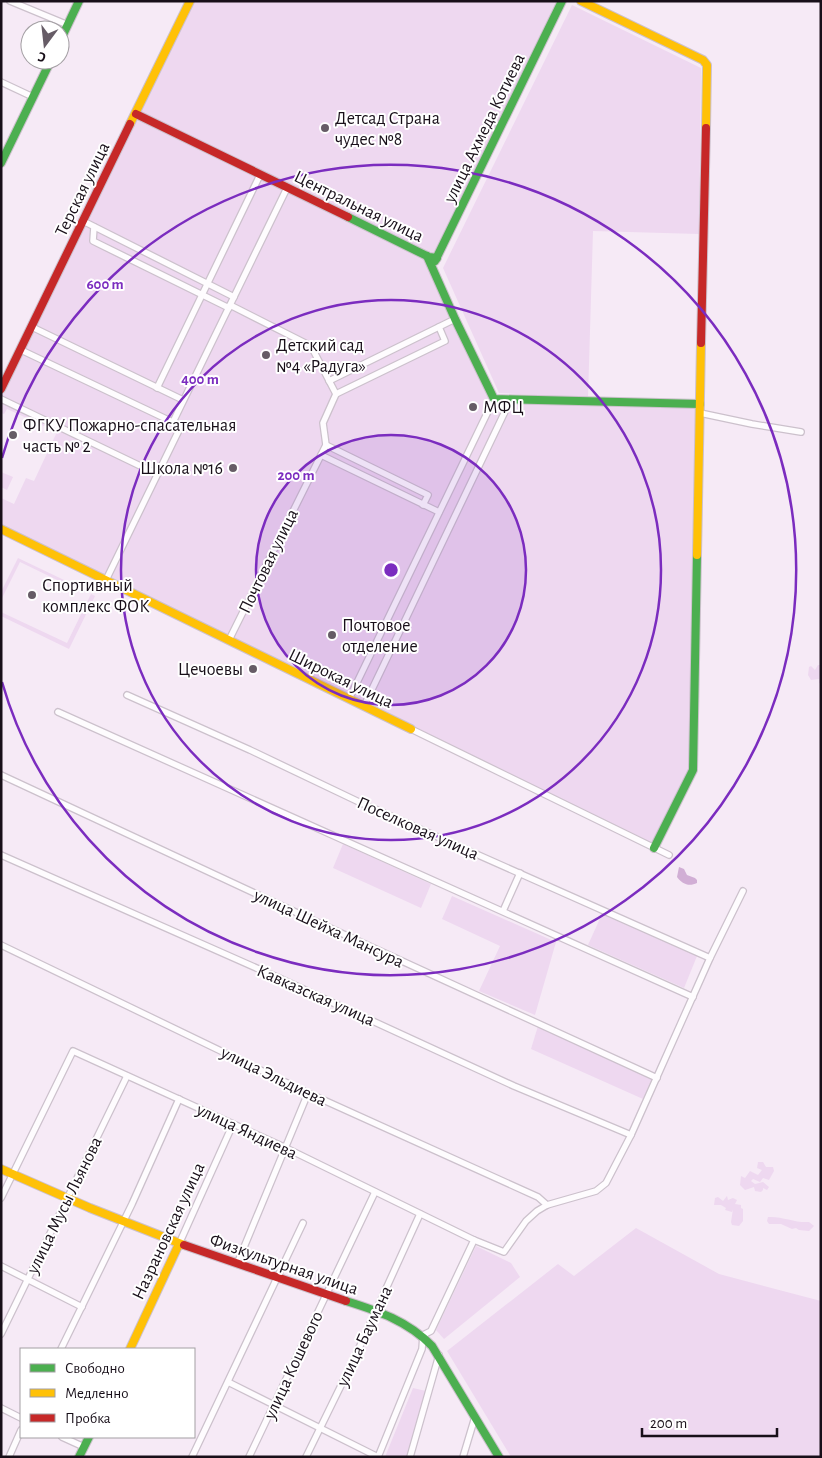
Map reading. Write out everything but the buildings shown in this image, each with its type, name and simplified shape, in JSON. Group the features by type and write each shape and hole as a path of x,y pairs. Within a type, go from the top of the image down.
{"street":[{"path":"10,1 56,20"},
{"path":"70,21 79,1"},
{"name":"Терская улица","path":"1,389 190,1"},
{"name":"улица Ахмеда Котиева","path":"432,268 562,1"},
{"path":"581,1 703,60 707,65 693,770 654,848"},
{"path":"2,161 46,70"},
{"path":"1,82 33,96"},
{"name":"Центральная улица","path":"136,114 427,256 455,319 494,398"},
{"path":"157,388 260,175"},
{"path":"173,422 287,188"},
{"path":"83,221 234,297"},
{"path":"94,227 93,241 202,295 230,306 312,346 336,394"},
{"path":"427,256 437,258"},
{"path":"329,381 455,319"},
{"path":"32,327 183,400"},
{"path":"423,505 428,495 326,445 323,422 336,394 445,341 439,327"},
{"path":"21,350 181,426 106,580"},
{"path":"349,699 494,398 700,404"},
{"path":"1,399 157,474"},
{"path":"364,706 511,399"},
{"path":"700,412 752,424 801,432"},
{"name":"Почтовая улица","path":"229,640 326,445"},
{"path":"320,455 439,512"},
{"name":"Широкая улица","path":"1,529 669,854"},
{"name":"Поселковая улица","path":"126,695 710,958"},
{"path":"58,712 693,997"},
{"name":"улица Шейха Мансура","path":"1,775 324,926 658,1078"},
{"name":"Кавказская улица","path":"1,854 279,978 514,1086 631,1135"},
{"path":"503,911 520,874"},
{"path":"547,1204 601,1188 610,1177 658,1078 710,958 743,891"},
{"name":"улица Эльдиева","path":"1,945 308,1093 538,1197 547,1204"},
{"name":"улица Яндиева","path":"13,1174 73,1051 286,1148 474,1240 504,1252 526,1221 547,1204"},
{"name":"улица Мусы Льянова","path":"1,1334 127,1076"},
{"path":"236,1264 308,1093"},
{"path":"61,1348 132,1204 179,1099"},
{"name":"Назрановская улица","path":"130,1348 233,1124"},
{"name":"Физкультурная улица","path":"1,1169 67,1200 179,1244 408,1325 424,1335 439,1355 499,1457"},
{"path":"1,1198 13,1174"},
{"name":"улица Кошевого","path":"249,1457 375,1192"},
{"name":"улица Баумана","path":"306,1457 354,1359 420,1214"},
{"path":"192,1457 303,1223"},
{"path":"228,1382 378,1457 422,1349 424,1335 430,1330 474,1240"},
{"path":"1,1266 82,1306"},
{"path":"410,1457 439,1355"},
{"path":"1,1408 20,1418"},
{"path":"463,1457 475,1417"},
{"path":"9,1457 20,1432"},
{"path":"64,1438 84,1447"},
{"path":"79,1457 88,1438"}],"shaded area":[{"path":"190,1 562,1 432,268 494,399 700,404 693,770 654,848 1,529 1,498 14,504 26,478 34,481 57,432 7,409 4,414 1,413 1,389"},
{"path":"572,5 701,68 699,234 593,231 588,398 499,393 443,268"},
{"path":"1,472 13,477 7,490 1,487"},
{"path":"18,558 85,590 84,593 20,562 1,600 1,592"},
{"path":"91,594 95,596 69,649 1,616 1,612 67,643"},
{"path":"818,665 821,665 821,684 819,679 811,680 808,675 809,667 811,666 815,670"},
{"path":"343,844 431,884 421,908 333,868"},
{"path":"679,867 684,869 687,875 695,878 697,883 688,885 681,881 677,877"},
{"path":"452,896 556,942 535,1015 479,991 500,946 442,919"},
{"path":"602,914 697,956 684,988 588,945"},
{"path":"538,1026 653,1077 643,1099 531,1049"},
{"path":"758,1162 763,1162 766,1167 773,1167 774,1171 769,1180 763,1178 760,1182 753,1179 751,1181 755,1184 763,1182 769,1187 767,1190 763,1188 761,1192 755,1191 754,1187 745,1190 740,1185 741,1176 745,1178 750,1171 758,1175 762,1170 757,1168"},
{"path":"727,1196 728,1200 733,1198 737,1200 735,1204 741,1205 743,1209 743,1221 739,1226 732,1225 733,1209 732,1212 725,1210 726,1208 721,1205 714,1205 715,1198 718,1197 723,1201"},
{"path":"768,1217 809,1222 814,1226 809,1231 792,1229 781,1224 769,1224 767,1221"},
{"path":"636,1228 719,1274 821,1301 821,1457 511,1457 447,1351 558,1264 574,1276"},
{"path":"476,1246 511,1263 520,1277 444,1339 436,1330"},
{"path":"413,1388 426,1391 407,1457 385,1457"}],"traffic: fast":[{"path":"70,20 79,1"},
{"path":"435,261 562,1"},
{"path":"1,163 46,70"},
{"path":"348,217 429,257 437,258"},
{"path":"427,256 494,399 700,404"},
{"path":"654,848 693,770 697,555"},
{"path":"346,1301 403,1323 432,1346 499,1457"},
{"path":"79,1457 88,1438"}],"traffic: slow":[{"path":"130,124 190,1"},
{"path":"581,1 703,60 707,65 706,128"},
{"path":"697,555 701,343"},
{"path":"1,529 411,729"},
{"path":"1,1169 90,1208 184,1245"},
{"path":"130,1348 179,1244"}],"traffic: jam":[{"path":"136,114 348,217"},
{"path":"1,389 130,124"},
{"path":"701,343 706,128"},
{"path":"184,1245 346,1301"}],"place":[{"name":"Детсад Страна чудес №8","path":"325,128"},
{"name":"Детский сад №4 «Радуга»","path":"266,355"},
{"name":"МФЦ","path":"473,407"},
{"name":"ФГКУ Пожарно-спасательная часть № 2","path":"13,435"},
{"name":"Школа №16","path":"233,468"},
{"name":"Спортивный комплекс ФОК","path":"32,595"},
{"name":"Почтовое отделение","path":"332,635"},
{"name":"Цечоевы","path":"253,669"}]}
